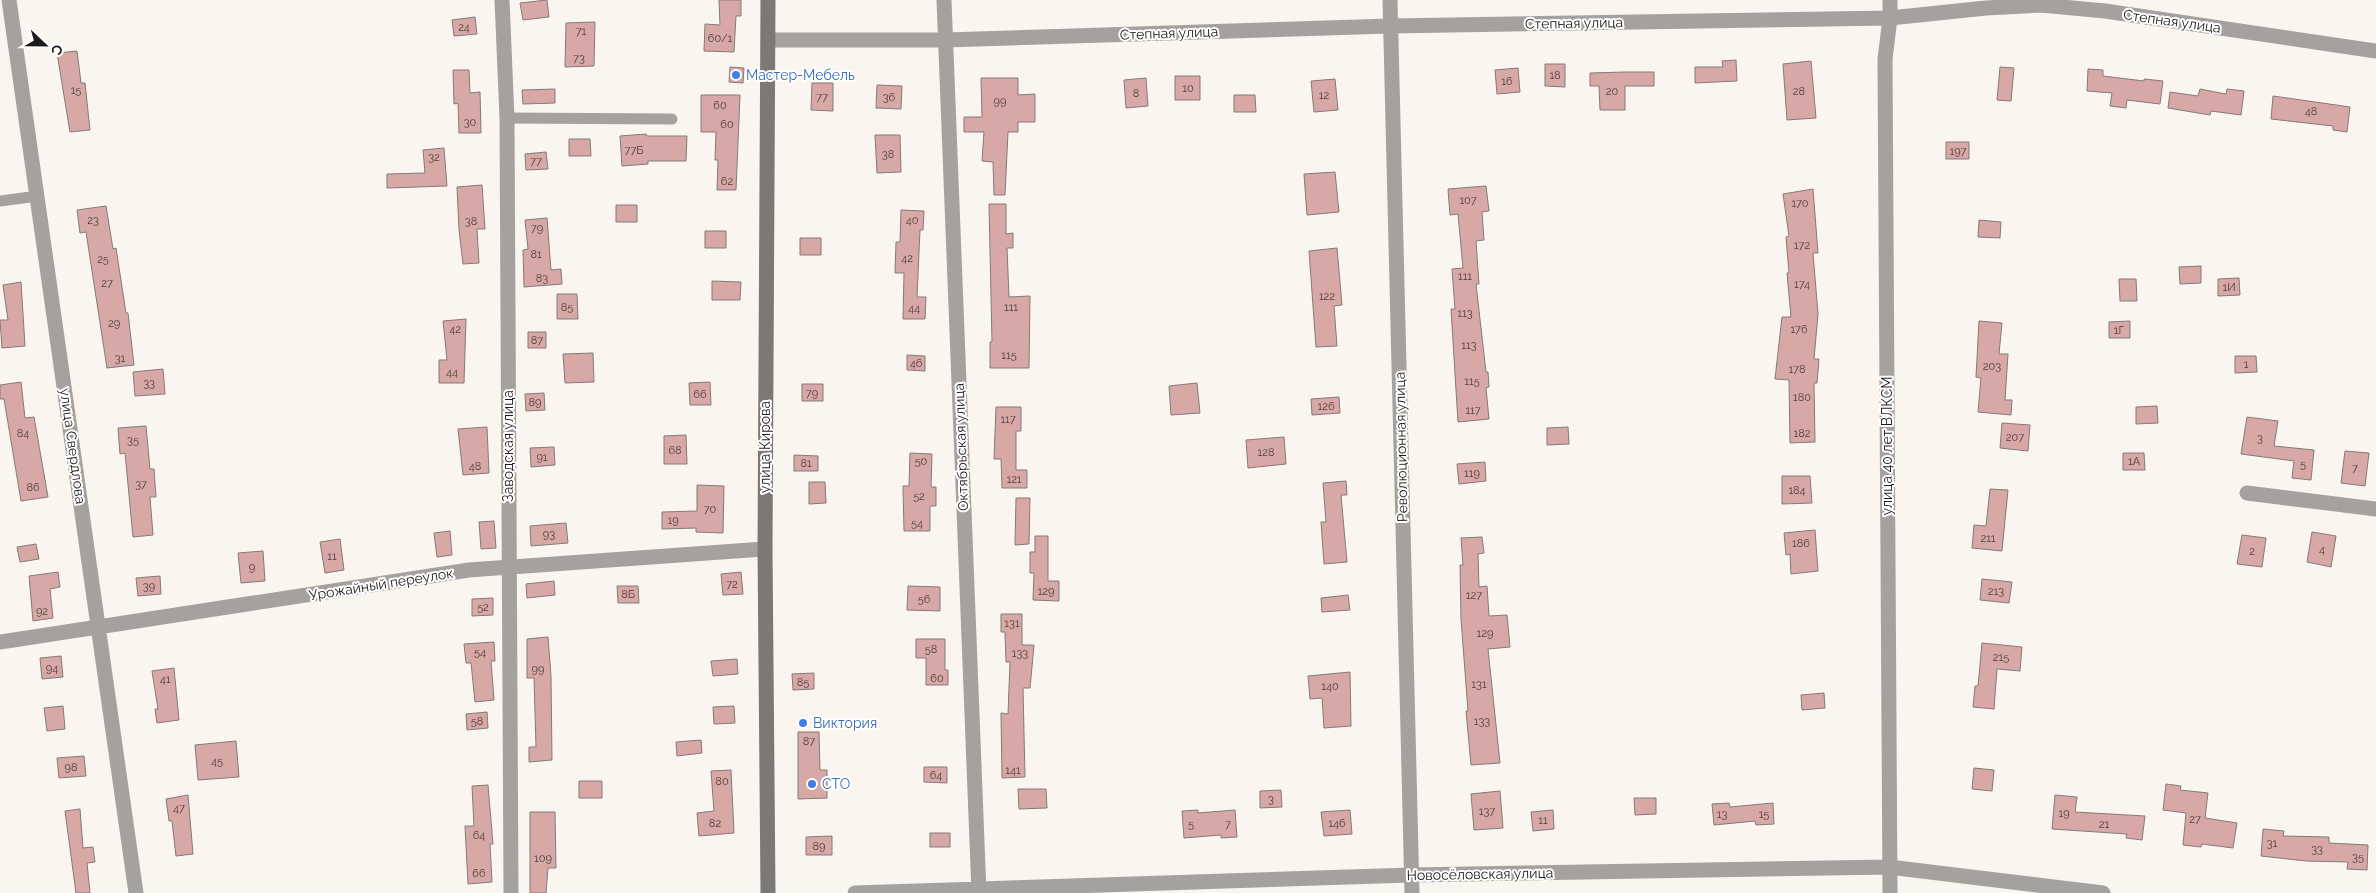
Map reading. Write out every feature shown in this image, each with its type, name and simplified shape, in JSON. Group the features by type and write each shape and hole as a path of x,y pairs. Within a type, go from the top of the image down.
{"street":[{"name":"улица Свердлова","path":"9,0 136,893"},
{"name":"Заводская улица","path":"502,0 507,118 511,893"},
{"name":"улица Кирова","path":"768,0 765,549 768,893"},
{"name":"Октябрьская улица","path":"944,0 979,891"},
{"name":"Революционная улица","path":"1390,0 1412,893"},
{"name":"улица 40 лет ВЛКСМ","path":"1890,0 1890,18 1885,59 1890,893"},
{"name":"Степная улица","path":"768,40 945,40 1390,26 1890,18 1986,8 2041,5 2104,11 2376,51"},
{"path":"2247,493 2376,509"},
{"name":"Урожайный переулок","path":"0,642 469,570 765,549"},
{"name":"Новосёловская улица","path":"855,893 979,891 1411,876 1889,867 2103,893"}],"lane":[{"path":"507,118 672,119"},
{"path":"0,201 38,196"}],"building":[{"path":"547,0 549,17 523,20 520,3"},
{"path":"719,0 741,0 741,16 736,16 734,52 704,51 705,24 720,25"},
{"path":"475,17 477,34 454,36 452,20"},
{"path":"595,22 594,66 565,67 566,23"},
{"path":"77,51 81,83 85,83 90,130 70,132 57,53"},
{"path":"1736,60 1737,81 1695,83 1695,67 1723,67 1722,61"},
{"path":"1811,61 1816,118 1787,120 1783,64"},
{"path":"1545,64 1565,64 1565,87 1545,86"},
{"name":"Мастер-Мебель","path":"730,67 744,68 743,83 729,82"},
{"path":"2000,67 2014,68 2011,101 1997,100"},
{"path":"1518,68 1520,92 1497,94 1495,70"},
{"path":"2088,69 2103,70 2103,76 2144,81 2144,79 2163,81 2160,104 2127,100 2126,108 2110,106 2112,93 2087,91"},
{"path":"453,70 469,70 470,93 480,92 481,133 459,133 458,103 454,104"},
{"path":"1654,72 1654,86 1625,86 1625,110 1600,110 1599,86 1590,86 1590,73"},
{"path":"1175,76 1200,76 1200,100 1175,100"},
{"path":"981,78 1018,78 1018,95 1035,94 1035,122 1018,122 1018,132 1008,132 1005,195 994,195 993,162 982,161 984,132 964,132 964,117 982,117"},
{"path":"1146,78 1148,106 1126,108 1124,80"},
{"path":"1335,79 1338,110 1314,112 1311,81"},
{"path":"812,83 833,83 833,111 811,110"},
{"path":"877,85 902,86 901,109 876,108"},
{"path":"555,89 555,103 523,104 522,90"},
{"path":"2200,89 2226,94 2227,89 2244,91 2241,115 2211,111 2210,115 2168,108 2170,92 2198,96"},
{"path":"701,95 740,95 736,190 717,190 718,160 715,160 716,132 701,132"},
{"path":"1234,95 1255,95 1256,112 1234,112"},
{"path":"2273,96 2350,107 2347,132 2333,130 2333,126 2271,119"},
{"path":"646,134 647,136 687,136 686,161 648,161 648,164 622,166 620,136"},
{"path":"875,135 900,135 901,172 877,173"},
{"path":"569,139 590,139 591,156 569,156"},
{"path":"1946,142 1969,142 1969,159 1946,159"},
{"path":"444,148 447,186 387,188 387,174 425,173 423,150"},
{"path":"546,152 548,169 526,170 525,154"},
{"path":"1335,172 1339,212 1307,215 1304,174"},
{"path":"482,185 485,229 477,229 479,263 463,264 457,187"},
{"path":"1486,186 1489,211 1482,212 1484,240 1476,241 1479,284 1476,284 1486,372 1488,372 1489,387 1486,388 1489,419 1458,422 1451,309 1455,309 1452,269 1463,268 1458,214 1450,215 1448,189"},
{"path":"1813,189 1818,253 1813,253 1818,314 1814,359 1819,359 1817,383 1814,383 1815,442 1790,443 1789,380 1775,379 1782,317 1791,317 1786,237 1789,236 1783,194"},
{"path":"989,204 1006,204 1006,234 1013,233 1013,248 1007,248 1009,297 1030,296 1029,368 990,368 990,342 992,342"},
{"path":"616,205 637,205 637,222 616,222"},
{"path":"106,206 113,249 116,248 126,313 128,313 134,365 107,368 86,232 80,233 77,210"},
{"path":"901,210 924,211 923,230 920,230 917,297 926,297 925,319 903,319 904,273 895,273 896,242 900,242"},
{"path":"547,218 551,270 561,269 562,284 524,287 523,250 528,249 525,220"},
{"path":"1979,220 2001,222 2000,238 1978,237"},
{"path":"705,231 726,231 726,248 705,248"},
{"path":"800,238 821,238 821,255 800,255"},
{"path":"1337,248 1342,305 1334,306 1337,346 1316,347 1309,251"},
{"path":"2201,266 2201,283 2180,284 2179,267"},
{"path":"2239,278 2240,295 2218,296 2218,279"},
{"path":"2119,279 2136,279 2137,301 2120,301"},
{"path":"712,281 741,282 740,300 712,300"},
{"path":"21,282 25,346 2,348 0,320 8,320 3,285"},
{"path":"557,294 577,294 578,319 557,319"},
{"path":"466,319 464,383 439,383 439,360 447,360 443,321"},
{"path":"1979,321 2002,323 1999,354 2008,354 2005,400 2012,400 2011,415 1978,412 1981,378 1976,377"},
{"path":"2130,321 2130,338 2109,338 2109,322"},
{"path":"528,332 546,332 546,348 528,348"},
{"path":"593,353 594,382 565,383 563,354"},
{"path":"907,355 925,356 925,371 907,370"},
{"path":"2235,356 2256,356 2257,372 2235,373"},
{"path":"163,369 165,394 135,396 133,372"},
{"path":"21,382 25,418 34,417 48,497 21,501 4,399 0,399 0,385"},
{"path":"710,382 711,405 690,405 689,383"},
{"path":"1197,383 1200,413 1171,415 1169,386"},
{"path":"802,384 823,384 823,401 802,401"},
{"path":"544,393 545,410 526,411 525,394"},
{"path":"1339,397 1340,413 1312,415 1311,399"},
{"path":"2157,406 2158,423 2136,424 2136,407"},
{"path":"996,407 1021,407 1021,431 1016,431 1016,470 1027,470 1027,488 1002,488 1001,459 994,459"},
{"path":"2247,417 2278,421 2274,446 2314,450 2311,480 2292,478 2294,461 2241,454"},
{"path":"2002,423 2030,425 2028,451 2000,448"},
{"path":"146,426 150,469 154,469 156,497 150,497 153,535 133,537 125,453 120,454 118,428"},
{"path":"487,427 489,473 463,475 458,429"},
{"path":"1568,427 1569,444 1547,445 1547,428"},
{"path":"686,435 687,464 664,464 664,436"},
{"path":"1284,437 1286,464 1248,468 1246,440"},
{"path":"554,447 555,465 531,467 530,448"},
{"path":"2345,451 2369,453 2365,486 2341,483"},
{"path":"910,453 932,454 931,487 936,487 936,506 930,506 930,531 904,531 903,486 909,486"},
{"path":"2123,453 2144,453 2145,470 2123,470"},
{"path":"794,455 818,456 818,471 794,471"},
{"path":"1485,462 1486,481 1459,484 1457,464"},
{"path":"1782,476 1810,476 1812,503 1782,504"},
{"path":"1346,481 1347,495 1341,495 1347,562 1324,564 1321,522 1326,522 1323,483"},
{"path":"809,482 825,482 826,503 809,504"},
{"path":"697,485 724,486 723,533 696,532 696,528 662,529 662,512 697,511"},
{"path":"1990,489 2008,490 2002,551 1972,548 1974,525 1986,526"},
{"path":"1016,498 1030,498 1029,544 1015,545"},
{"path":"494,521 496,548 481,549 479,522"},
{"path":"566,523 568,543 531,546 530,526"},
{"path":"1815,530 1818,571 1791,574 1790,554 1786,555 1784,533"},
{"path":"450,531 452,555 437,557 434,533"},
{"path":"2312,532 2336,536 2331,567 2307,562"},
{"path":"2242,535 2266,538 2262,567 2237,564"},
{"path":"1035,536 1048,536 1048,581 1059,581 1059,601 1033,600 1034,573 1030,573 1030,552 1035,552"},
{"path":"1482,537 1484,553 1478,554 1479,587 1487,586 1489,616 1507,615 1510,647 1488,649 1500,763 1471,765 1461,619 1460,565 1463,565 1461,538"},
{"path":"340,539 344,570 325,573 320,542"},
{"path":"36,544 39,559 20,562 17,547"},
{"path":"263,551 265,581 241,583 238,553"},
{"path":"58,572 60,587 50,589 53,618 33,621 29,576"},
{"path":"741,572 743,594 723,595 721,574"},
{"path":"160,576 161,594 138,596 136,578"},
{"path":"1982,579 2012,582 2009,603 1980,600"},
{"path":"554,581 555,595 527,598 526,584"},
{"path":"617,586 638,586 639,603 618,603"},
{"path":"908,586 940,587 940,611 907,610"},
{"path":"1348,595 1350,610 1322,612 1321,598"},
{"path":"493,598 493,615 472,616 472,599"},
{"path":"1001,614 1022,614 1022,645 1034,645 1030,688 1023,688 1025,777 1002,778 1001,713 1008,714 1010,662 1006,662 1005,632 1001,632"},
{"path":"548,637 551,676 552,760 529,762 529,747 536,747 534,678 527,678 527,639"},
{"path":"916,639 945,639 945,670 948,670 948,685 926,685 926,658 916,658"},
{"path":"494,642 495,661 491,661 494,700 475,702 471,663 466,663 464,644"},
{"path":"1982,643 2022,647 2020,671 1997,669 1994,709 1973,707 1975,686 1978,686"},
{"path":"61,656 63,677 42,679 40,658"},
{"path":"737,659 738,674 713,676 711,661"},
{"path":"174,668 179,720 157,723 155,709 158,709 152,671"},
{"path":"1350,672 1351,726 1324,728 1322,698 1310,699 1308,676"},
{"path":"814,673 814,689 793,690 792,674"},
{"path":"1824,693 1825,708 1802,710 1801,695"},
{"path":"63,706 65,729 47,731 44,708"},
{"path":"734,706 735,723 714,724 713,707"},
{"path":"487,712 488,728 467,730 466,714"},
{"path":"798,732 819,732 820,770 827,770 827,798 798,799"},
{"path":"701,740 702,753 677,756 676,742"},
{"path":"236,741 239,777 198,780 195,745"},
{"path":"84,756 86,776 59,778 57,758"},
{"path":"924,767 947,767 947,783 924,782"},
{"path":"1974,768 1994,770 1992,791 1972,789"},
{"path":"731,770 734,833 699,836 697,813 714,811 711,771"},
{"path":"579,781 602,781 602,798 579,798"},
{"path":"2166,784 2181,786 2180,790 2208,793 2205,818 2237,823 2233,848 2202,844 2201,847 2183,845 2186,813 2163,810"},
{"path":"488,785 493,844 490,844 492,882 468,884 465,826 474,826 472,786"},
{"path":"1018,789 1046,789 1047,808 1019,809"},
{"path":"1281,790 1282,807 1260,808 1260,791"},
{"path":"1500,791 1503,828 1474,830 1471,794"},
{"path":"188,795 193,854 176,856 172,821 169,821 166,799"},
{"path":"2055,795 2077,797 2075,812 2145,816 2142,840 2126,838 2127,834 2052,829"},
{"path":"1634,798 1656,798 1656,814 1635,815"},
{"path":"1729,803 1730,807 1773,803 1774,824 1756,825 1755,821 1714,825 1712,804"},
{"path":"80,809 83,848 93,847 95,862 87,863 90,893 76,893 65,811"},
{"path":"1198,810 1198,813 1235,810 1237,837 1221,838 1221,835 1184,838 1182,811"},
{"path":"1350,810 1352,834 1324,836 1321,812"},
{"path":"1553,810 1554,829 1533,831 1531,812"},
{"path":"530,812 555,812 556,868 548,868 546,893 530,893"},
{"path":"2263,829 2284,831 2283,836 2329,837 2329,843 2368,845 2367,870 2347,869 2348,862 2306,861 2261,856"},
{"path":"930,833 950,833 950,847 930,847"},
{"path":"832,836 832,855 806,855 806,837"}],"place":[{"name":"Мастер-Мебель","path":"736,75"},
{"name":"Виктория","path":"803,723"},
{"name":"СТО","path":"812,784"}]}
